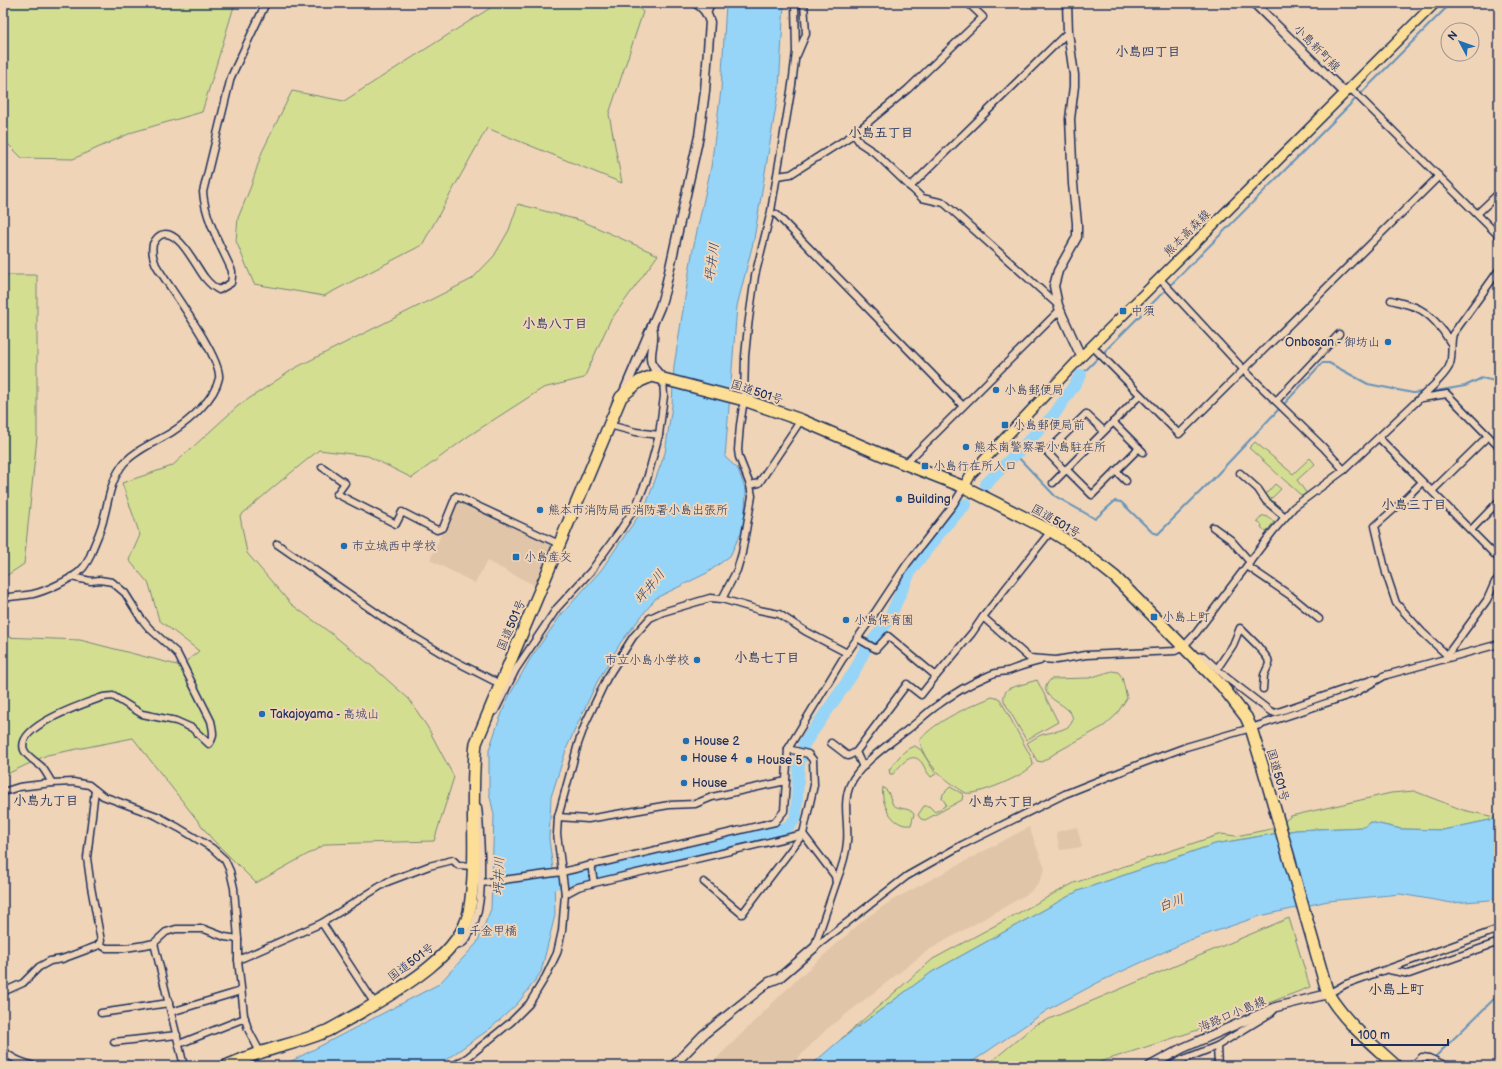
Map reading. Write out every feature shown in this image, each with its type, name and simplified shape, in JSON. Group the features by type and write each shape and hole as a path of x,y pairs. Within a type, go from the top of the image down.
{"highway":[{"name":"国道501号","path":"226,1066 260,1052 329,1030 375,1004 414,980 430,967 452,945 464,926 468,913 472,866 474,799 473,763 476,743 621,397 640,381 652,376 742,400 801,420 964,487 1051,531 1077,547 1115,577 1222,686 1246,717 1252,731 1326,989 1351,1025 1396,1066"}],"main road":[{"name":"熊本高森線","path":"964,487 972,474 1082,356 1347,90 1436,3"}],"street":[{"path":"3,598 35,594 71,577 80,571 89,559 104,519 114,477 122,466 130,457 186,422 214,393 219,378 216,362 198,330 156,265 152,257 152,248 158,237 165,233 170,234 178,240 204,278 212,286 220,290 231,283 232,271 207,214 203,192 231,77 266,3"},
{"path":"621,397 652,325 665,290 699,136 705,91 710,22 707,13 696,3"},
{"path":"707,13 711,3"},
{"path":"722,600 737,570 742,553 752,496 750,485 739,457 745,356 754,283 771,212 792,85 795,60 795,3"},
{"path":"795,60 806,34 804,3"},
{"path":"777,176 791,174 854,134 908,89 983,17 968,3"},
{"path":"1067,3 1068,32 1074,75 1070,119 1077,237 1058,271 1054,286 1059,308 1082,356"},
{"name":"小島新町線","path":"1254,3 1347,90"},
{"path":"910,187 1068,32"},
{"path":"1347,90 1439,176 1499,236"},
{"path":"854,134 860,143 875,153 922,198 944,203 1059,308"},
{"path":"1092,346 1179,434 1439,176"},
{"path":"1477,214 1499,193"},
{"path":"776,214 963,406"},
{"path":"814,948 844,859 848,841 846,805 847,794 853,779 863,767 879,752 935,707 992,673 1007,671 1025,664 1052,660 1118,653 1174,651 1183,647 1196,633 1248,564 1294,507 1344,470 1422,398 1434,385 1450,363 1450,342 1453,334 1499,270"},
{"path":"1159,278 1243,369 1323,447 1344,470"},
{"path":"1390,300 1412,306 1426,314 1446,334 1450,342"},
{"path":"905,464 1059,308"},
{"path":"452,945 461,945 464,943 470,933 478,911 484,882 478,805 474,799 479,791 480,751 484,738 510,680 557,608 591,571 622,530 636,506 647,479 659,435 664,396 664,378 656,372 650,357 654,331 652,325"},
{"path":"1276,402 1339,334"},
{"path":"1422,398 1447,394 1499,447"},
{"path":"1053,483 1140,395"},
{"path":"1104,432 1086,414 1047,452 1092,495 1116,471 1141,450 1113,422"},
{"path":"750,485 758,483 801,420"},
{"path":"609,425 636,432 659,435"},
{"path":"1432,491 1488,436"},
{"path":"1379,438 1499,559"},
{"path":"322,467 345,483 337,494 396,524 402,512 437,530 443,528 456,496 559,544"},
{"path":"1116,471 1126,481"},
{"path":"1240,473 1258,489 1266,501 1285,517"},
{"path":"1422,482 1375,526 1386,573 1396,603 1422,632 1449,657"},
{"path":"484,882 561,873 591,864 775,822 784,811 788,749 847,653 907,564 964,487"},
{"path":"1471,530 1499,501"},
{"path":"1213,527 1231,540 1248,564 1319,619"},
{"path":"831,743 848,756 856,752 907,684 921,694 972,633 1051,531"},
{"path":"277,544 391,623 451,659 500,684"},
{"path":"52,782 42,767 25,752 23,744 24,740 33,729 44,722 103,697 113,696 142,714 176,721 192,728 209,744 214,733 211,721 178,653 149,628 140,617 125,593 112,582 100,580 91,581 71,577"},
{"path":"1449,657 1450,651 1487,600 1499,578"},
{"path":"453,1066 468,1057 511,1022 529,1004 539,989 557,954 562,931 564,892 557,834 558,817 578,744 586,722 607,678 633,637 650,618 664,612 710,598 722,600 779,614 805,631 847,653"},
{"path":"983,617 1029,658 1052,660"},
{"path":"1217,669 1233,645 1240,628 1263,652 1268,660 1269,664 1264,675 1263,689"},
{"path":"858,638 876,649 888,636 936,676"},
{"path":"1193,657 1203,656 1270,711 1275,712 1386,675 1499,644"},
{"path":"673,1066 703,1035 768,982 779,978 814,948 907,876 1005,823 1065,794 1186,747 1252,731 1353,694 1386,675"},
{"path":"704,882 742,914 803,834 814,785 813,760 808,754 788,749"},
{"path":"856,752 863,767"},
{"path":"558,817 588,819 669,805 695,804 712,797 786,781"},
{"path":"3,792 19,787 52,782 81,783 89,785 103,796 157,816 212,848 225,860 230,871 234,888 238,960 245,1018 248,1028 260,1052"},
{"path":"95,790 87,858 100,939 99,944"},
{"path":"564,892 594,883 803,834"},
{"path":"803,834 835,876 836,883"},
{"path":"238,960 322,923 387,882 429,866 453,860 458,865 472,866"},
{"path":"591,864 594,883"},
{"path":"322,923 375,1004"},
{"path":"99,944 106,948 125,948 154,943 166,932 176,929 204,929 225,937 238,939"},
{"path":"1326,989 1346,984 1499,929"},
{"path":"1387,969 1409,974 1499,942"},
{"path":"154,943 184,1066"},
{"path":"3,992 23,983 39,967 50,961 62,959 99,944"},
{"name":"海路口小島線","path":"1150,1066 1183,1048 1276,1008 1326,989"},
{"path":"171,1012 241,991"},
{"path":"101,1013 169,1003"},
{"path":"1171,1066 1217,1046 1271,1013 1276,1008"},
{"path":"179,1044 245,1018"},
{"path":"114,1042 177,1035"},
{"path":"1217,1046 1218,1066"},
{"path":"3,1049 4,1052 10,1056 34,1066"},
{"path":"1412,1066 1422,1057 1429,1058 1447,1066"}],"shaded area":[{"path":"457,498 555,545 536,586 487,561 475,583 430,560"},
{"path":"1029,827 1045,869 1039,882 1029,893 927,951 827,1029 790,1066 709,1066 795,981 866,918 891,901"},
{"path":"1077,827 1082,847 1060,850 1056,832"}],"green space":[{"path":"3,3 235,3 202,112 133,132 73,159 22,158 3,139"},
{"path":"498,3 634,3 643,12 609,114 622,183 487,128 422,245 324,296 254,284 236,241 238,218 251,186 262,152 292,91 344,101"},
{"path":"518,204 582,221 658,255 610,321 584,378 543,388 470,435 412,478 368,456 319,450 240,516 247,553 291,604 332,634 409,699 428,728 454,777 434,841 326,844 256,883 212,839 133,738 47,755 3,776 3,637 80,640 181,666 199,651 159,620 149,584 129,560 140,535 122,483 172,466 238,406 295,368 472,279 494,256 509,230"},
{"path":"3,275 37,275 37,437 24,564 3,578"},
{"path":"1255,442 1293,474 1310,458 1315,464 1297,480 1307,494 1303,497 1249,448"},
{"path":"1275,484 1281,489 1270,500 1265,495"},
{"path":"1263,515 1274,522 1266,532 1261,527 1262,525 1257,522"},
{"path":"1112,671 1118,672 1122,677 1127,698 1116,715 1104,726 1042,762 1037,761 1027,743 1041,735 1067,727 1072,722 1072,716 1068,710 1050,697 1046,692 1046,686 1051,679 1089,678"},
{"path":"1037,680 1058,722 1026,740 1004,701 1004,695 1010,688"},
{"path":"992,697 1000,699 1032,759 1033,765 1021,774 1001,784 980,791 966,793 949,782 938,772 924,754 920,740 944,720"},
{"path":"915,746 921,750 936,774 931,777 918,759 910,758 906,760 893,774 890,774 889,770 900,756 907,749"},
{"path":"883,787 888,792 893,805 910,810 914,814 911,825 904,825 898,822 889,813 883,800"},
{"path":"950,787 963,794 962,800 925,820 921,819 918,815 924,806 929,806 935,812 945,806 946,804 942,798 943,794"},
{"path":"1414,791 1463,810 1499,818 1443,830 1401,829 1370,822 1364,827 1296,830 1215,844 1078,891 932,972 840,1040 933,959 1074,883 1221,834 1236,836 1276,828 1291,816 1391,793"},
{"path":"1289,918 1310,987 1207,1027 1088,1066 986,1066 1035,1025"}],"water":[{"name":"坪井川","path":"726,3 784,3 779,88 754,239 737,306 725,457 738,469 746,491 744,526 730,556 707,573 656,598 621,642 597,682 567,747 551,797 549,839 554,877 555,915 541,972 517,1004 491,1028 437,1066 282,1066 439,984 477,943 491,909 494,815 489,792 489,750 497,726 508,698 530,659 561,615 601,570 646,505 665,453 672,405 674,366 692,254 711,167 721,90"},
{"name":"白川","path":"1499,818 1499,898 1452,903 1400,894 1328,901 1260,916 1190,940 1099,982 1049,1009 966,1066 810,1066 840,1040 932,972 1078,891 1215,844 1296,830 1364,827 1370,822 1401,829 1443,830"}],"waterway":[{"path":"1081,375 1451,3"},
{"path":"1285,403 1322,363 1329,363 1368,384 1413,393 1423,392"},
{"path":"986,484 1054,415 1081,375"},
{"path":"1430,392 1465,386 1482,378 1495,381 1499,384"},
{"path":"1015,454 1055,496 1095,519 1115,501 1121,502 1152,532 1158,534 1211,481 1278,410"},
{"path":"539,889 548,885 582,876 610,871 768,833 785,828 791,824 796,816 799,764 804,744 854,672 865,650 887,623 911,570 944,527 966,504"},
{"path":"1426,1066 1499,994"}],"place":[{"name":"中須","path":"1123,311"},
{"name":"Onbosan - 御坊山","path":"1388,342"},
{"name":"小島郵便局","path":"996,390"},
{"name":"小島郵便局前","path":"1005,425"},
{"name":"熊本南警察署小島駐在所","path":"966,447"},
{"name":"小島行在所入口","path":"925,466"},
{"name":"Building","path":"899,499"},
{"name":"熊本市消防局西消防署小島出張所","path":"540,510"},
{"name":"市立城西中学校","path":"344,546"},
{"name":"小島産交","path":"516,557"},
{"name":"小島上町","path":"1154,617"},
{"name":"小島保育園","path":"846,620"},
{"name":"市立小島小学校","path":"697,660"},
{"name":"Takajoyama - 高城山","path":"262,714"},
{"name":"House 2","path":"686,741"},
{"name":"House 4","path":"684,758"},
{"name":"House 5","path":"749,760"},
{"name":"House","path":"684,783"},
{"name":"千金甲橋","path":"461,931"}],"district":[{"name":"小島四丁目","path":"1148,51"},
{"name":"小島五丁目","path":"881,132"},
{"name":"小島八丁目","path":"555,323"},
{"name":"小島三丁目","path":"1414,504"},
{"name":"小島七丁目","path":"767,657"},
{"name":"小島九丁目","path":"46,800"},
{"name":"小島六丁目","path":"1001,801"},
{"name":"小島上町","path":"1396,989"}]}
